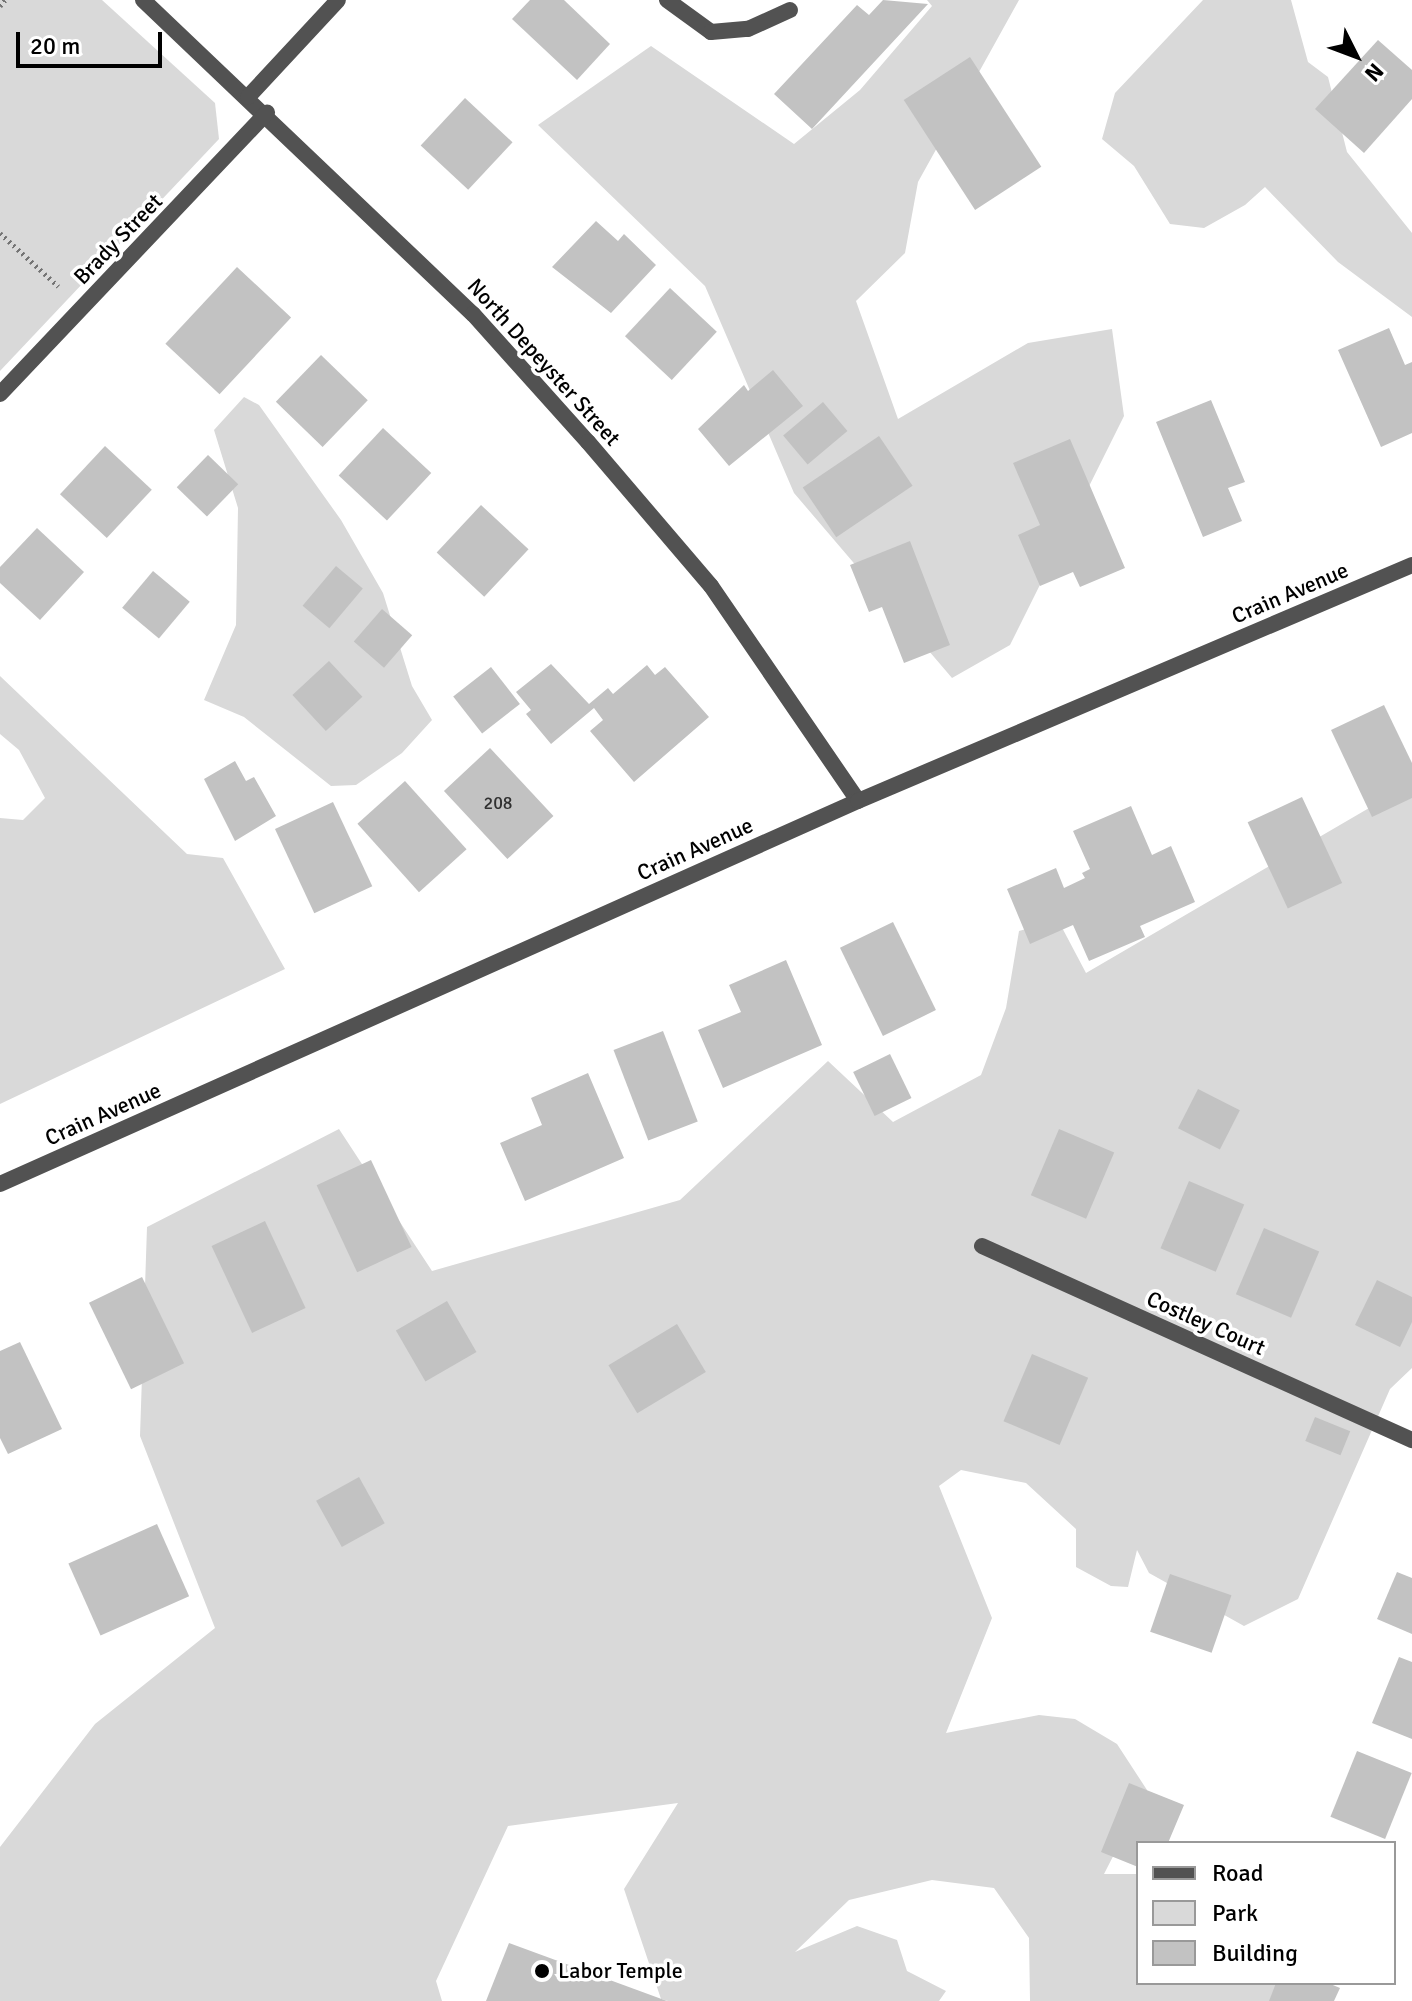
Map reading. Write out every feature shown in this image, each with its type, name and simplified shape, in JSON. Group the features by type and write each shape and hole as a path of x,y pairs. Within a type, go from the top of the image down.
{"street":[{"name":"North Depeyster Street","path":"143,0 267,113 473,314 588,442 711,586 858,801"},
{"path":"248,97 338,0"},
{"path":"667,0 711,32 748,29 790,10"},
{"name":"Brady Street","path":"0,394 267,113"},
{"name":"Crain Avenue","path":"0,1184 858,801 1412,565"},
{"name":"Costley Court","path":"982,1246 1412,1440"}],"path":[{"path":"0,6 5,0"},
{"path":"0,233 58,286"}],"green space":[{"path":"0,0 102,0 215,103 219,139 0,371"},
{"path":"927,0 1019,0 918,182 905,253 856,301 898,419 1028,343 1112,329 1124,416 1010,645 952,678 794,493 705,286 538,125 651,46 794,144 860,90 932,6"},
{"path":"1203,0 1291,0 1308,62 1328,77 1347,152 1412,233 1412,317 1338,262 1265,187 1245,205 1204,228 1170,224 1134,166 1102,139 1115,93"},
{"path":"244,397 259,405 341,520 383,593 412,686 432,720 402,753 356,785 331,786 244,717 204,700 236,625 238,508 214,430"},
{"path":"0,676 187,854 223,858 285,969 0,1104 0,818 23,820 45,798 19,750 0,734"},
{"path":"1412,783 1412,1368 1390,1389 1298,1599 1244,1626 1149,1573 1137,1550 1128,1587 1111,1586 1076,1567 1076,1529 1026,1483 961,1470 939,1486 992,1618 946,1733 1039,1715 1075,1719 1117,1744 1147,1790 1104,1874 1136,1874 1136,1985 1317,1985 1300,2001 1030,2001 1029,1938 994,1888 932,1880 849,1900 795,1952 857,1926 897,1940 907,1971 946,1991 939,2001 661,1999 624,1889 678,1803 508,1826 436,1981 442,2001 0,2001 0,1847 95,1724 215,1628 140,1436 147,1227 339,1129 432,1271 680,1200 828,1061 893,1122 981,1075 1006,1008 1019,931 1058,920 1086,973"}],"building":[{"path":"530,0 564,0 610,44 577,80 512,19"},
{"path":"883,0 928,4 812,129 774,94 857,5 869,15"},
{"path":"1378,40 1412,70 1412,99 1364,153 1315,109"},
{"path":"970,57 1041,167 975,210 904,100"},
{"path":"465,98 513,142 468,190 421,146"},
{"path":"596,221 618,241 624,234 656,265 611,313 552,267"},
{"path":"237,267 291,317 220,394 165,344"},
{"path":"670,288 717,332 672,380 625,336"},
{"path":"1389,328 1405,365 1412,362 1412,433 1381,447 1338,350"},
{"path":"321,355 368,400 323,447 276,402"},
{"path":"773,370 803,406 729,466 698,429 744,385 748,391"},
{"path":"1211,400 1245,482 1228,488 1242,521 1203,537 1156,422"},
{"path":"823,402 847,431 808,465 783,435"},
{"path":"383,428 431,473 387,521 339,476"},
{"path":"879,436 913,486 836,537 803,487"},
{"path":"1070,439 1125,568 1080,587 1073,572 1040,586 1018,535 1040,525 1013,463"},
{"path":"105,446 152,490 107,538 60,494"},
{"path":"208,455 238,484 207,517 177,487"},
{"path":"481,505 529,549 484,597 437,553"},
{"path":"37,528 84,572 40,620 0,583 0,567"},
{"path":"910,541 950,645 904,663 882,607 869,612 850,565"},
{"path":"336,566 363,588 329,628 303,606"},
{"path":"153,571 190,602 159,639 122,608"},
{"path":"382,609 412,635 384,668 354,641"},
{"path":"329,661 362,697 326,731 292,695"},
{"path":"551,664 589,704 608,688 613,694 647,665 655,675 665,667 709,717 634,782 590,731 603,720 594,708 551,744 526,714 531,710 516,692"},
{"path":"491,667 520,704 482,734 453,697"},
{"path":"1384,705 1412,763 1412,798 1372,817 1331,730"},
{"path":"490,748 553,816 507,859 444,791"},
{"path":"235,761 246,781 254,777 276,816 235,841 204,779"},
{"path":"405,781 467,849 419,892 357,824"},
{"path":"1302,797 1342,883 1288,908 1248,822"},
{"path":"333,802 372,886 314,913 275,829"},
{"path":"1131,806 1152,855 1171,846 1195,902 1140,926 1145,937 1089,961 1073,925 1030,944 1007,889 1056,868 1064,888 1085,878 1082,873 1090,869 1073,831"},
{"path":"893,922 936,1010 883,1036 840,948"},
{"path":"786,960 822,1045 723,1088 698,1030 741,1012 729,985"},
{"path":"663,1031 698,1122 648,1141 614,1050"},
{"path":"890,1054 911,1098 875,1116 853,1072"},
{"path":"588,1073 624,1158 525,1201 500,1143 542,1125 531,1098"},
{"path":"1198,1089 1240,1110 1220,1150 1178,1128"},
{"path":"1059,1129 1114,1152 1086,1219 1031,1195"},
{"path":"371,1160 412,1247 357,1272 317,1185"},
{"path":"1189,1181 1244,1204 1216,1272 1160,1248"},
{"path":"265,1221 306,1308 252,1333 212,1246"},
{"path":"1264,1228 1319,1251 1291,1318 1236,1294"},
{"path":"142,1277 184,1363 131,1389 89,1303"},
{"path":"1377,1280 1412,1297 1412,1322 1400,1347 1355,1325"},
{"path":"447,1301 476,1352 425,1382 396,1330"},
{"path":"677,1324 706,1372 637,1413 608,1365"},
{"path":"20,1342 62,1429 8,1454 0,1438 0,1351"},
{"path":"1032,1354 1088,1378 1060,1445 1003,1421"},
{"path":"1315,1417 1350,1431 1340,1455 1305,1441"},
{"path":"359,1477 385,1523 342,1547 316,1501"},
{"path":"157,1524 189,1596 101,1636 68,1563"},
{"path":"1397,1572 1412,1578 1412,1634 1377,1619"},
{"path":"1170,1574 1231,1595 1212,1653 1150,1632"},
{"path":"1399,1657 1412,1662 1412,1739 1372,1723"},
{"path":"1357,1751 1412,1773 1385,1839 1330,1817"},
{"path":"1129,1783 1184,1805 1169,1841 1136,1841 1136,1866 1101,1852"},
{"name":"Labor Temple","path":"509,1943 667,2001 486,2001"},
{"path":"1275,1985 1333,1985 1340,1988 1334,2001 1269,2001"}],"place":[{"name":"Labor Temple","path":"542,1971"}]}
